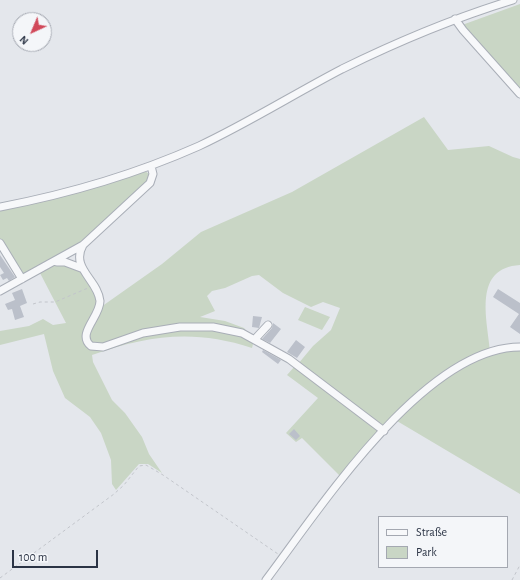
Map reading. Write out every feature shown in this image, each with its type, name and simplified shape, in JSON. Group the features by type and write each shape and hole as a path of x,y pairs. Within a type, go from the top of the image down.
{"street":[{"path":"0,207 91,185 151,166 226,132 341,70 383,50 455,19 513,0"},
{"path":"455,19 520,94"},
{"path":"0,291 83,245 150,183 153,174 151,166"},
{"path":"0,243 23,278"},
{"path":"83,245 79,257 81,268 93,283 99,296 99,306 96,316 87,330 86,336 89,344 94,348 102,348 143,333 180,327 225,329 255,339 289,359 384,431"},
{"path":"54,262 65,262 81,268"},
{"path":"255,339 268,325"},
{"path":"266,580 336,484 384,431 429,386 458,366 499,350 520,347"}],"path":[{"path":"33,304 40,302 56,302 87,288 93,283"},
{"path":"0,578 114,494 124,485 136,468 142,465 151,466 283,557"},
{"path":"512,580 520,566"}],"green space":[{"path":"520,4 520,92 462,25"},
{"path":"424,117 448,150 489,146 520,159 520,265 505,268 495,275 489,285 486,297 486,310 490,350 445,372 421,391 386,425 380,425 298,364 313,346 331,330 340,308 323,302 311,307 283,293 259,275 252,276 225,288 212,291 207,296 215,311 200,317 225,321 244,328 254,340 252,348 211,338 172,337 133,343 92,355 93,362 112,400 125,413 142,437 149,454 162,473 148,464 139,464 116,490 112,484 111,460 101,433 90,417 65,398 53,371 44,334 0,345 0,331 29,326 43,319 53,325 66,323 40,273 57,264 74,266 86,277 101,307 162,264 201,232 292,192"},
{"path":"145,171 149,174 148,182 89,239 22,277 0,241 0,209"},
{"path":"305,307 330,317 322,330 298,320"},
{"path":"520,350 520,494 397,421 429,390 452,372 492,354"},
{"path":"295,366 378,430 379,433 340,476 302,438 296,442 286,433 318,398 287,375"}],"building":[{"path":"0,255 15,277 9,281 7,278 3,280 0,275 4,273 0,267"},
{"path":"22,289 27,303 20,306 24,317 15,320 12,309 8,310 5,304 15,300 12,293"},
{"path":"498,289 520,303 520,334 510,327 519,314 493,297"},
{"path":"253,316 262,317 259,328 252,327"},
{"path":"273,323 281,329 270,343 262,339 272,328"},
{"path":"296,340 305,347 297,358 287,352"},
{"path":"263,350 281,360 278,364 262,352"},
{"path":"294,429 300,436 296,440 289,434"}]}
